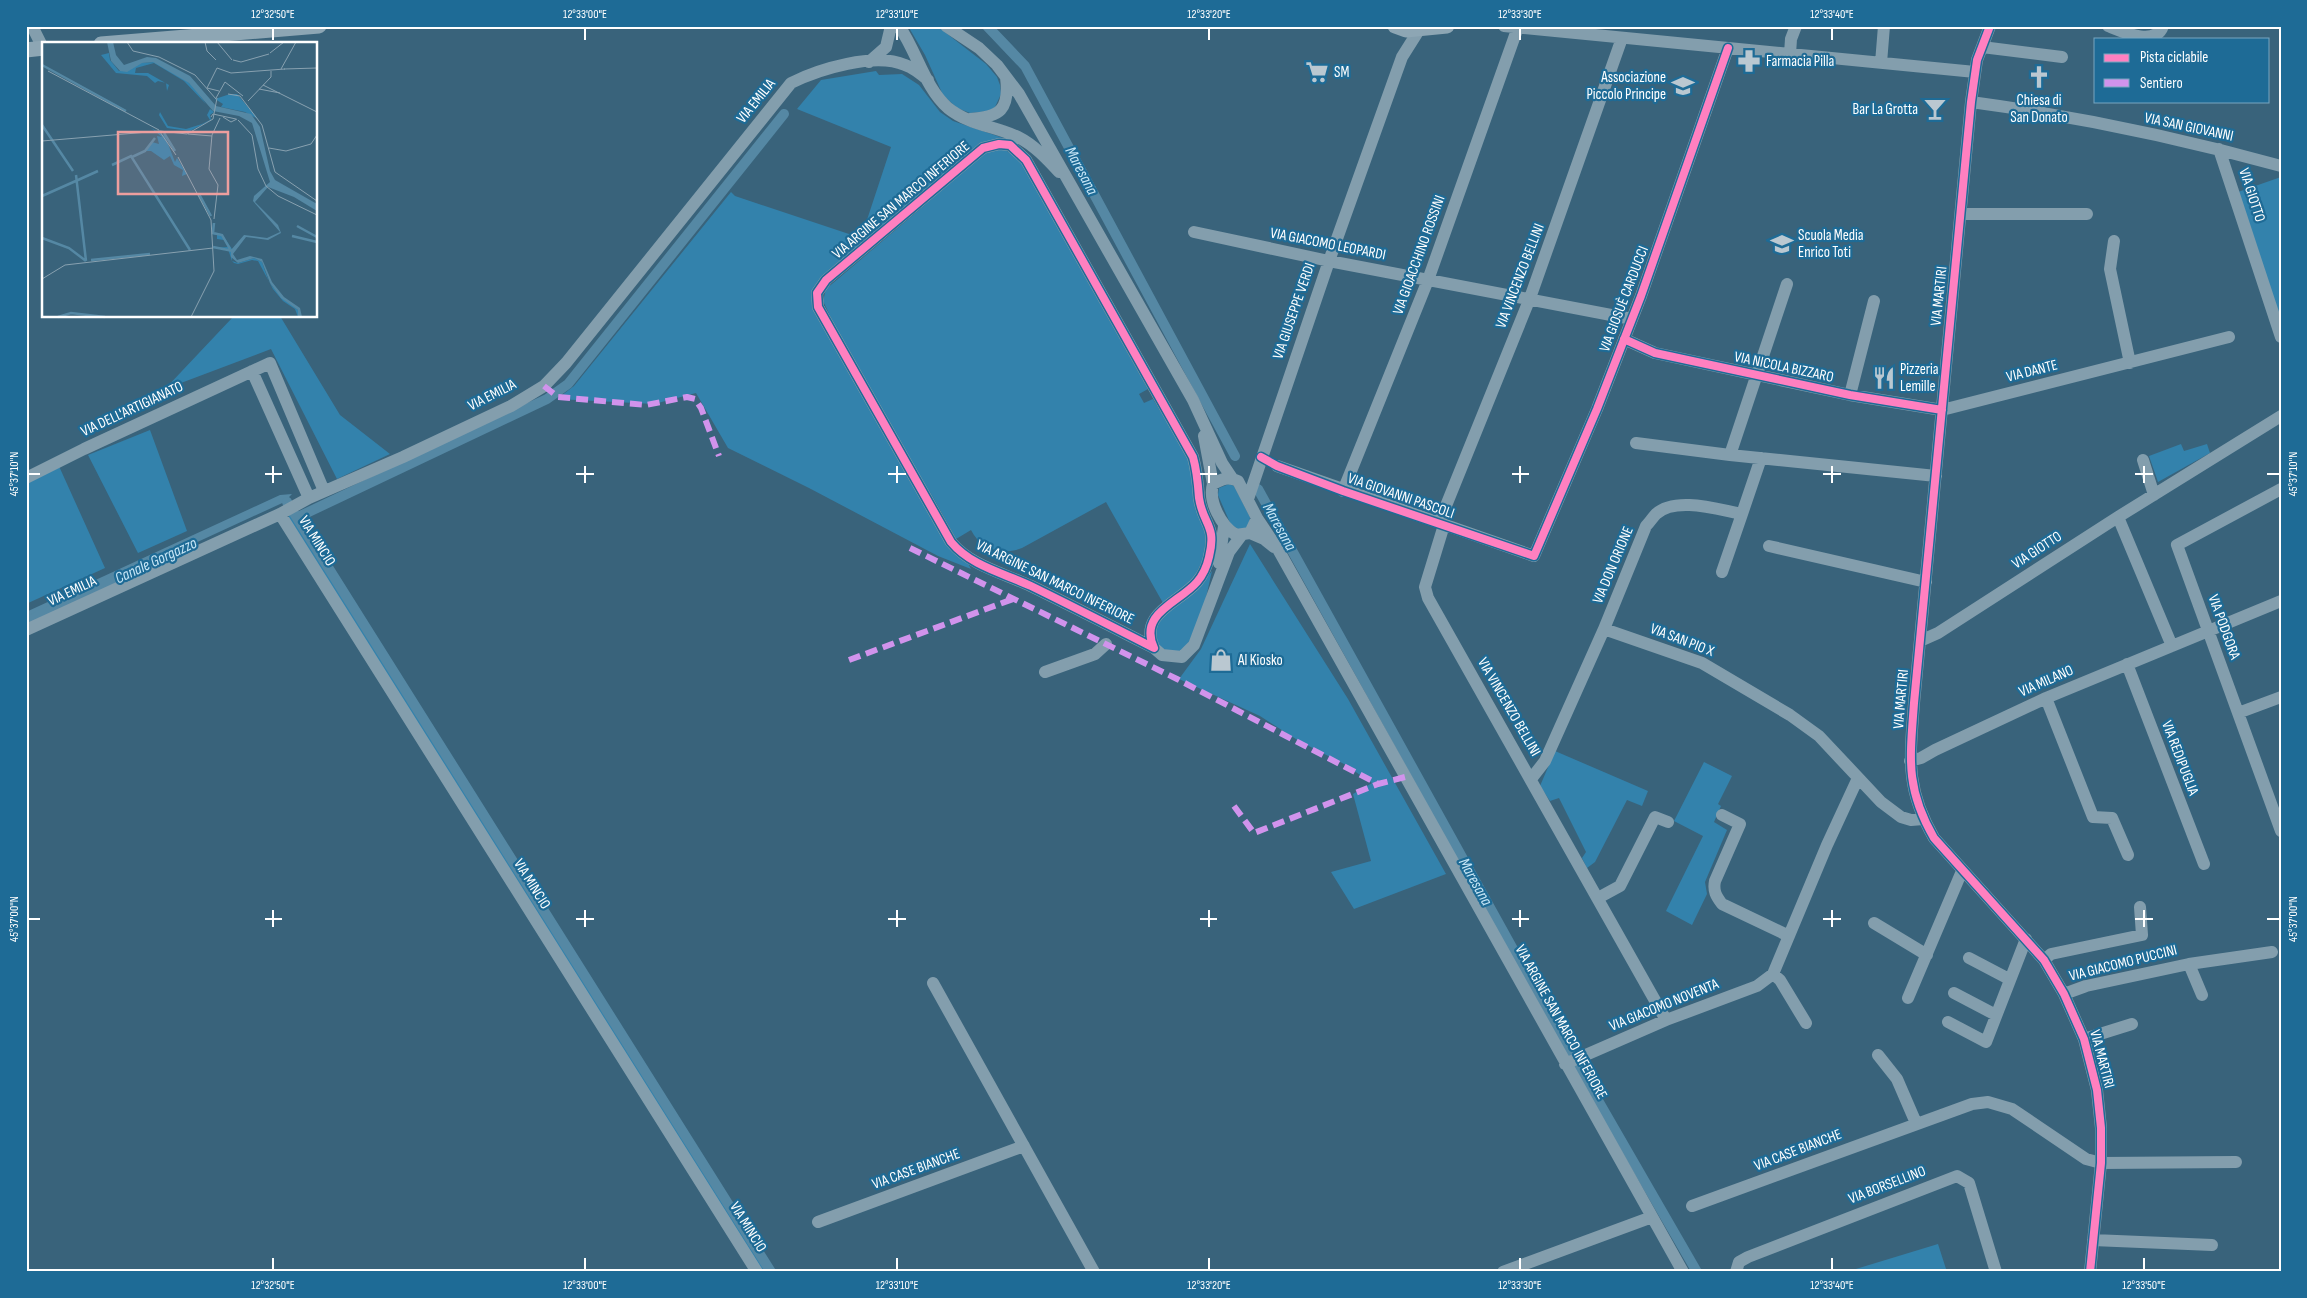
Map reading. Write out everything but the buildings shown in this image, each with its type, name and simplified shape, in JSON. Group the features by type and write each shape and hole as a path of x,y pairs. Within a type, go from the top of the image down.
{"main road":[{"path":"121,42 263,28 318,26"},
{"path":"1396,27 1406,30 1419,30 1448,26"},
{"path":"26,50 42,48"}],"street":[{"path":"32,26 42,46"},
{"path":"869,62 886,48 891,26"},
{"path":"899,26 910,42 940,100 957,115 1025,141 1047,159 1071,184"},
{"path":"946,26 979,48"},
{"path":"962,26 979,48"},
{"path":"1504,26 1975,72"},
{"path":"1790,54 1791,39 1796,26"},
{"path":"1881,64 1884,26"},
{"name":"VIA MARTIRI","path":"1990,26 1975,72 1921,635 1911,746 1911,780 1923,819 1934,838 2044,960 2064,994 2084,1039 2099,1104 2101,1163 2090,1272"},
{"path":"2108,26 2131,34 2148,36 2154,36 2161,32 2163,26"},
{"name":"VIA GIUSEPPE VERDI","path":"1396,27 1402,44 1402,57"},
{"name":"VIA GIOACCHINO ROSSINI","path":"1343,491 1428,280 1518,28"},
{"name":"VIA GIUSEPPE VERDI","path":"1248,499 1258,464 1328,261 1402,57 1419,30"},
{"name":"VIA VINCENZO BELLINI","path":"1622,38 1530,298 1441,524 1425,590 1666,1020"},
{"path":"1982,47 2062,57"},
{"name":"VIA ARGINE SAN MARCO INFERIORE","path":"979,48 1006,76 1032,114 1198,411 1222,463 1248,499 1257,518 1279,551 1568,1063 1683,1272"},
{"name":"VIA GIOSUÈ CARDUCCI","path":"1534,556 1632,319 1728,48"},
{"name":"VIA EMILIA","path":"26,630 324,491 403,457 511,406 544,386 566,363 791,83 808,75 839,65 887,61 905,64 928,80"},
{"path":"968,120 990,118 1002,108 1007,94 1006,76"},
{"name":"VIA SAN GIOVANNI","path":"1972,102 2041,112 2219,149 2281,166"},
{"name":"VIA ARGINE SAN MARCO INFERIORE","path":"1154,648 1150,640 1150,628 1160,612 1199,580 1209,557 1212,532 1200,500 1199,481 1193,456 1026,160 1010,145 990,145 826,280 817,293 818,307 951,542 960,553 972,561 1006,574 1090,615 1162,654 1182,657 1194,645 1229,552 1246,535 1257,518"},
{"name":"VIA GIOTTO","path":"2219,149 2281,337"},
{"path":"1961,214 2087,214"},
{"name":"VIA GIACOMO LEOPARDI","path":"1194,232 1328,261 1530,298 1632,319"},
{"path":"2114,242 2110,269 2130,363"},
{"path":"1730,455 1788,284"},
{"path":"1850,394 1874,301"},
{"name":"VIA DANTE","path":"1942,410 2229,337"},
{"name":"VIA NICOLA BIZZARO","path":"1624,339 1655,353 1850,394 1942,410"},
{"name":"VIA DELL'ARTIGIANATO","path":"26,478 252,370 270,364 324,491"},
{"path":"252,370 309,498"},
{"name":"VIA ARGINE SAN MARCO INFERIORE","path":"1198,411 1213,484 1213,498 1224,526 1216,583"},
{"name":"VIA GIOTTO","path":"1921,635 1938,633 2118,517 2281,416"},
{"path":"1636,443 1730,455 1936,476"},
{"path":"1722,572 1761,458"},
{"path":"2143,460 2154,495"},
{"path":"1213,484 1223,478 1235,479 1251,474 1258,464"},
{"name":"VIA GIOVANNI PASCOLI","path":"1277,466 1343,491 1534,556"},
{"name":"VIA PODGORA","path":"2281,489 2177,545 2281,831"},
{"name":"VIA DON ORIONE","path":"1604,629 1646,526 1657,513 1669,507 1696,505 1742,514"},
{"name":"VIA MINCIO","path":"288,509 757,1272"},
{"path":"2118,517 2172,646"},
{"name":"VIA ARGINE SAN MARCO INFERIORE","path":"1224,526 1236,535 1264,539 1279,551"},
{"path":"1769,546 1926,582"},
{"name":"VIA MILANO","path":"1910,761 2046,698 2281,601"},
{"path":"1531,779 1545,761 1604,629"},
{"name":"VIA SAN PIO X","path":"1604,629 1702,663 1718,672 1790,715 1819,736 1881,802 1901,817 1911,820 1923,819"},
{"path":"1045,672 1095,654 1106,644"},
{"name":"VIA REDIPUGLIA","path":"2127,664 2204,864"},
{"path":"2046,698 2094,817 2112,818 2128,855"},
{"path":"2238,713 2281,698"},
{"path":"1911,746 1935,750"},
{"path":"1806,1024 1780,980 1773,974 1827,844 1858,778"},
{"path":"1896,812 1918,805"},
{"path":"1722,815 1740,824 1715,881 1713,888 1716,896 1722,904 1789,936"},
{"path":"1598,898 1620,886 1655,817 1668,822"},
{"path":"1908,998 1962,871"},
{"path":"2044,960 2051,954 2142,935 2140,907"},
{"path":"1874,923 1927,955"},
{"path":"1948,1022 1986,1042 2026,939"},
{"name":"VIA GIACOMO PUCCINI","path":"2064,994 2086,986 2189,964 2272,952"},
{"path":"1969,958 2009,979"},
{"name":"VIA GIACOMO PUCCINI","path":"2189,964 2202,995"},
{"name":"VIA GIACOMO NOVENTA","path":"1568,1063 1666,1020 1757,986 1773,974"},
{"path":"932,983 1094,1272"},
{"path":"1954,993 1996,1014"},
{"name":"VIA MARTIRI","path":"2084,1039 2132,1024"},
{"path":"1878,1056 1897,1079 1916,1123"},
{"name":"VIA CASE BIANCHE","path":"1692,1206 1972,1104 1998,1104 2012,1109 2086,1159 2101,1163"},
{"name":"VIA CASE BIANCHE","path":"818,1222 1024,1146"},
{"path":"2101,1163 2236,1162"},
{"name":"VIA BORSELLINO","path":"1736,1272 1739,1262 1748,1257 1957,1176 1969,1183 1996,1272"},
{"path":"1502,1272 1652,1218"},
{"path":"2093,1240 2212,1245"}],"shaded area":[{"path":"908,26 937,26 986,64 997,77 1000,85 1001,94 995,107 990,111 970,113 957,108 943,95 925,55"},
{"path":"876,71 879,75 902,74 919,85 940,112 953,121 1012,141 1007,151 1020,160 1148,389 1139,394 1144,403 1153,399 1189,458 1208,530 1204,557 1194,579 1163,603 1106,502 1022,548 1000,551 980,542 971,530 956,539 928,488 971,569 938,556 728,448 696,393 654,404 557,399 574,386 731,192 735,196 861,238 891,147 797,109 821,80","holes":["933,198 826,289 823,301 832,320 821,300 821,289"]},
{"path":"2281,177 2281,325 2238,192"},
{"path":"232,318 281,318 340,415 390,454 337,479 271,349 165,389"},
{"path":"150,430 187,531 138,553 88,455"},
{"path":"2181,444 2184,451 2207,444 2210,453 2158,482 2149,456"},
{"path":"58,464 105,568 26,604 26,480"},
{"path":"1229,484 1234,486 1250,517 1249,526 1242,531 1231,525 1218,495 1219,488"},
{"path":"289,509 768,1272 759,1272 291,522 286,510"},
{"path":"1250,544 1348,699 1446,874 1354,909 1331,872 1371,861 1353,794 1372,783 1344,764 1299,741 1260,716 1179,679 1201,649"},
{"path":"1212,571 1205,604 1191,639 1185,647 1177,652 1158,647 1154,634 1156,625"},
{"path":"1555,751 1648,791 1642,806 1627,800 1595,862 1587,868 1582,858 1586,852 1559,798 1550,801 1540,786"},
{"path":"1704,762 1732,776 1718,804 1721,806 1714,822 1727,830 1705,882 1707,894 1692,925 1666,911 1703,836 1674,821"},
{"path":"1938,1244 1947,1272 1846,1272"}],"water":[{"path":"292,494 289,497 291,499 26,621 26,612 280,495"}],"waterway":[{"name":"Maresana","path":"987,26 1025,66 1235,456"},
{"path":"298,517 547,399 568,384 784,114"},
{"name":"Maresana","path":"1258,489 1570,1052 1697,1272"},
{"path":"287,502 771,1272"},
{"name":"Canale Gorgazzo","path":"26,622 176,552"}],"marked path":[{"path":"544,386 558,397 646,405 687,397 695,399 701,408 719,456"},
{"path":"910,548 1177,679 1378,784 1405,777"},
{"path":"849,660 1013,599"},
{"path":"1234,806 1254,833 1378,784"}],"cycle path":[{"path":"1990,26 1977,60 1971,102 1914,703 1911,740 1912,772 1918,804 1934,838 2044,960 2064,994 2084,1039 2097,1090 2101,1128 2101,1163 2090,1272"},
{"path":"1261,457 1277,466 1343,491 1534,556 1597,409 1641,296 1728,48"},
{"path":"999,144 1010,145 1026,160 1193,457 1201,507 1210,531 1211,546 1209,557 1197,582 1156,617 1151,626 1154,648 1031,586 978,563 951,542 818,307 817,293 826,280 983,148 999,144"},
{"path":"1624,339 1655,353 1850,395 1942,410"}],"place":[{"name":"Farmacia Pilla","path":"1749,61"},
{"name":"SM","path":"1317,72"},
{"name":"Chiesa di San Donato","path":"2039,77"},
{"name":"Associazione Piccolo Principe","path":"1683,86"},
{"name":"Bar La Grotta","path":"1935,109"},
{"name":"Scuola Media Enrico Toti","path":"1782,244"},
{"name":"Pizzeria Lemille","path":"1884,378"},
{"name":"Al Kiosko","path":"1221,660"}]}
